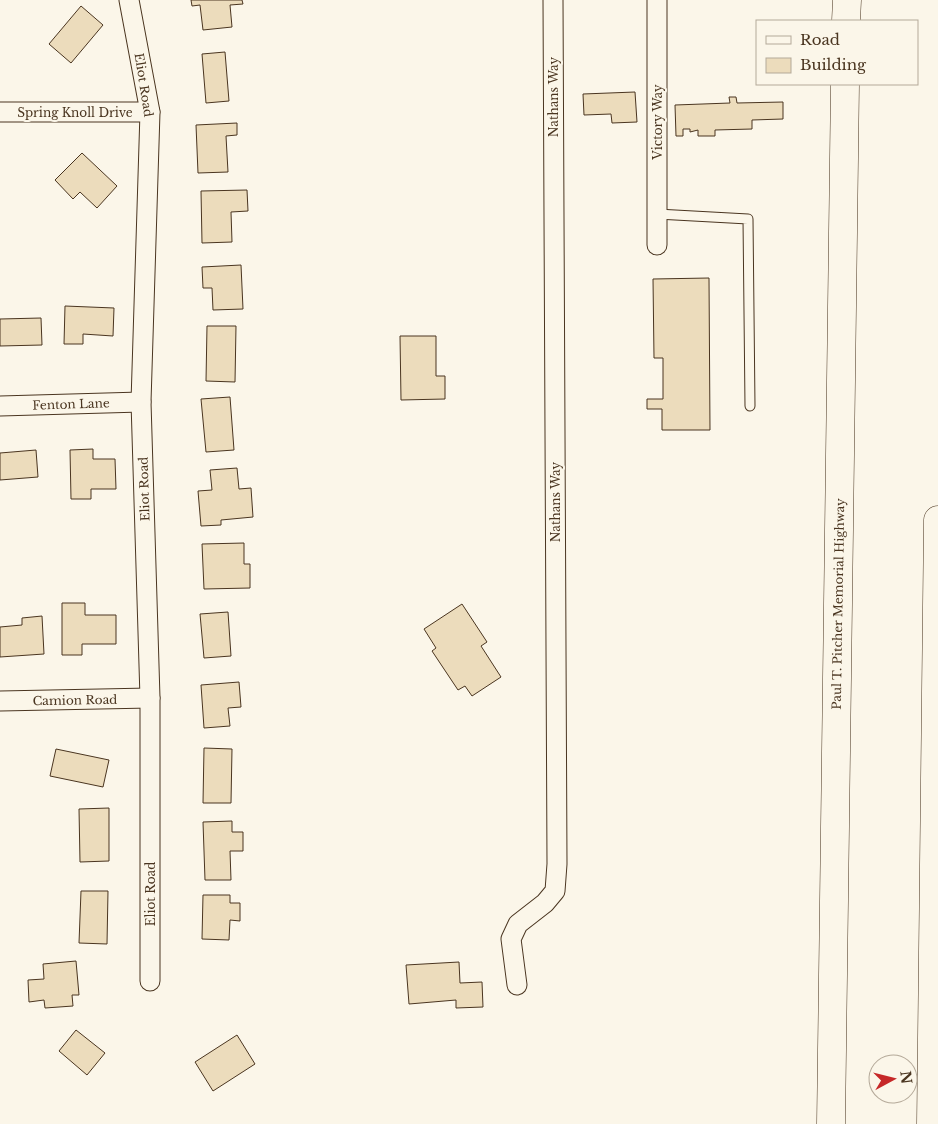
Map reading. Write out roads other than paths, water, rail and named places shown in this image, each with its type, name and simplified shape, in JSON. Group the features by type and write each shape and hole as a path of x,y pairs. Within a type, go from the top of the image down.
{"highway":[{"path":"846,20 847,0"},
{"name":"Paul T. Pitcher Memorial Highway","path":"831,1124 845,85"},
{"path":"931,1124 938,520"}],"street":[{"name":"Eliot Road","path":"129,0 150,112 141,402 150,698 150,981"},
{"name":"Nathans Way","path":"517,985 511,939 518,924 545,903 555,891 557,864 553,0"},
{"name":"Victory Way","path":"657,0 657,245"},
{"name":"Spring Knoll Drive","path":"0,112 150,112"},
{"name":"Fenton Lane","path":"0,406 141,402"},
{"name":"Camion Road","path":"0,701 150,698"}],"lane":[{"path":"657,214 748,219 750,406"}]}
